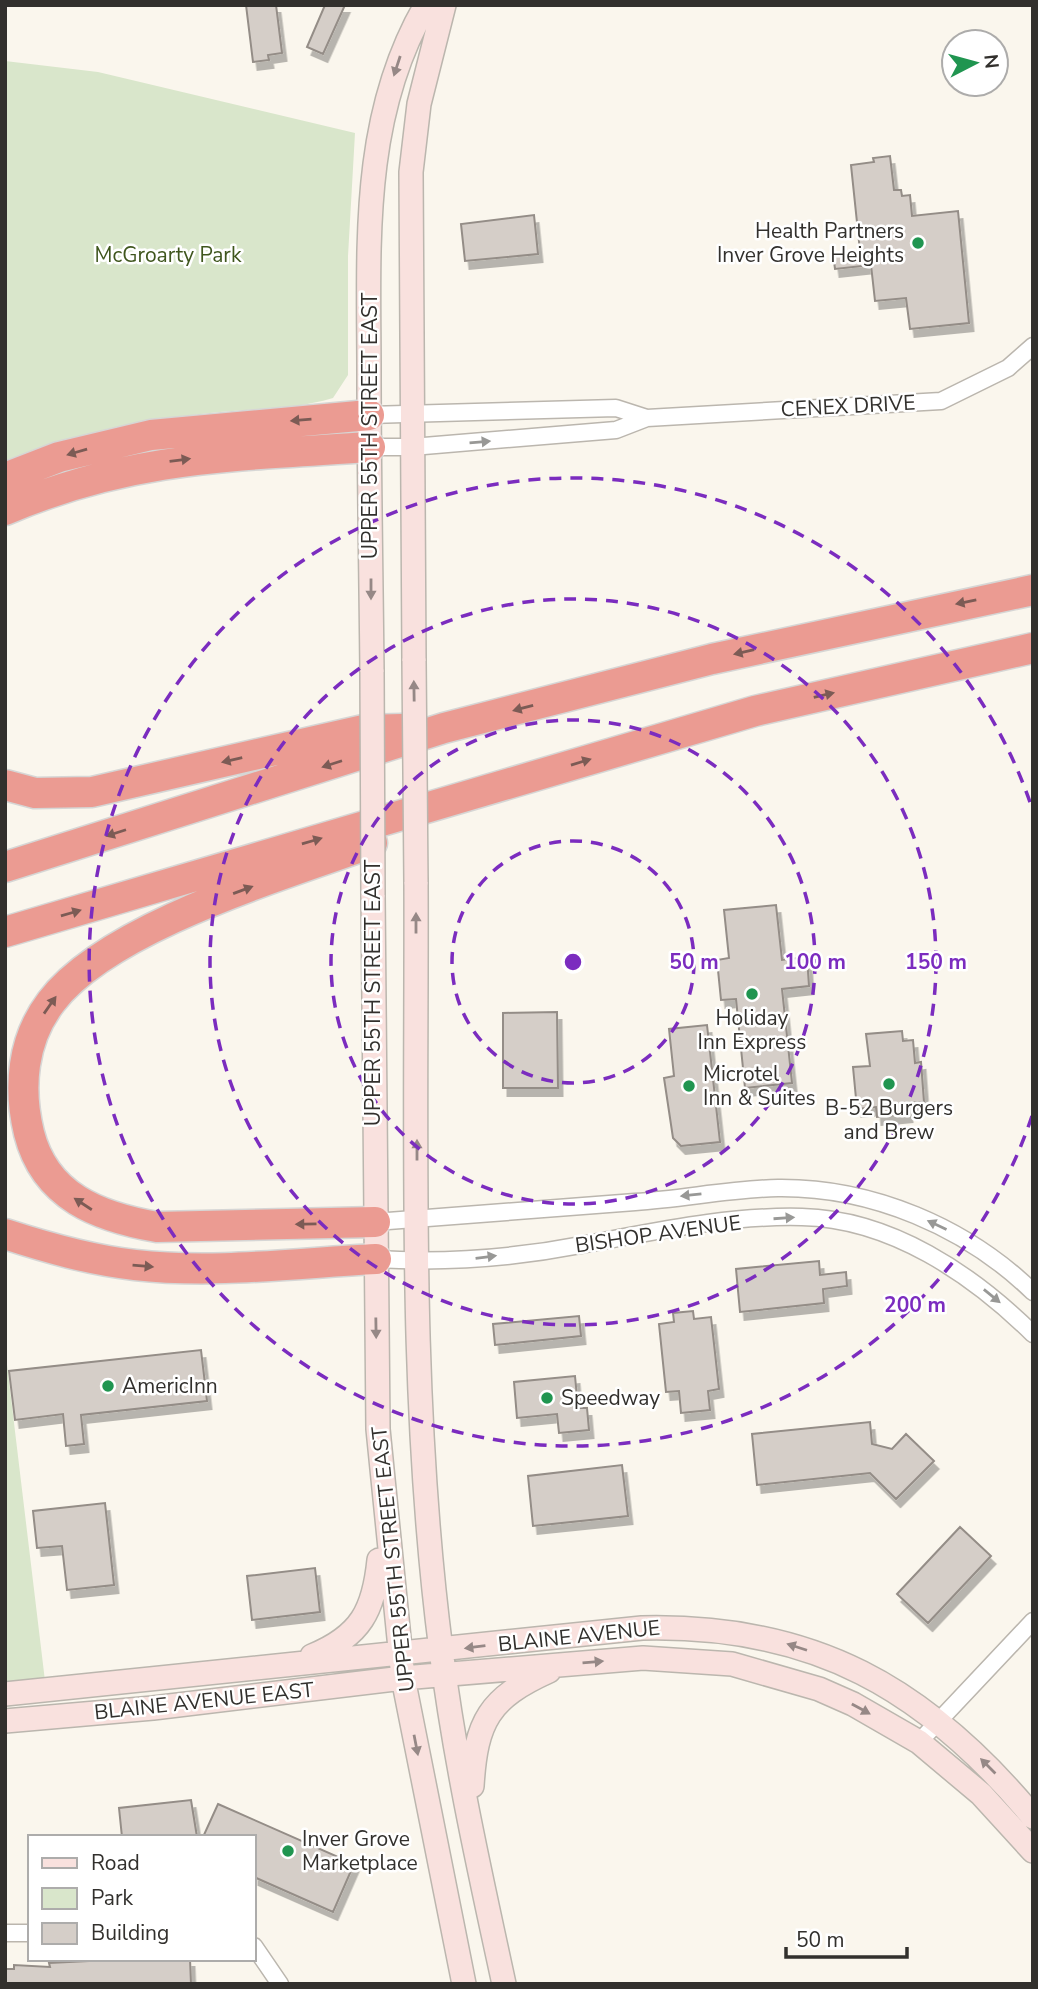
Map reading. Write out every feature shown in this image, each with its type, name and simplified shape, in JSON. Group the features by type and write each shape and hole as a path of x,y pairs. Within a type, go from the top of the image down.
{"highway":[{"path":"5,478 60,457 151,435 369,415"},
{"path":"5,510 70,485 158,463 370,447"},
{"path":"5,867 444,728 712,659 1033,590"},
{"path":"5,932 755,711 1033,648"},
{"path":"5,785 35,793 92,792 363,730 444,728"},
{"path":"375,1222 157,1227 124,1221 94,1210 68,1194 43,1170 24,1114 24,1061 34,1030 67,983 100,958 141,934 229,895 419,826 516,782"},
{"path":"5,1234 58,1251 136,1265 175,1268 376,1259"}],"street":[{"name":"UPPER 55TH STREET EAST","path":"426,5 405,41 380,127 370,205 369,415 378,1429 403,1678 464,1984"},
{"name":"UPPER 55TH STREET EAST","path":"444,5 419,104 413,149 412,447 417,1219 423,1441 441,1651 470,1824 504,1984"},
{"name":"CENEX DRIVE","path":"370,447 412,447 616,430 647,418 941,401 1008,368 1033,346"},
{"name":"CENEX DRIVE","path":"369,415 616,408 647,418"},
{"name":"BISHOP AVENUE","path":"375,1222 642,1202 735,1190 780,1188 825,1191 895,1208 948,1230 987,1253 1033,1292"},
{"name":"BISHOP AVENUE","path":"376,1259 446,1262 579,1246 700,1224 803,1217 854,1225 931,1255 970,1279 1033,1334"},
{"path":"292,1664 331,1648 348,1636 366,1615 376,1587 384,1497"},
{"path":"919,1742 1033,1621"},
{"name":"BLAINE AVENUE","path":"400,1653 441,1651 642,1628 678,1627 727,1632 792,1645 829,1658 898,1692 939,1720 1003,1781 1033,1817"},
{"name":"BLAINE AVENUE EAST","path":"5,1694 400,1653"},
{"name":"BLAINE AVENUE","path":"403,1678 643,1658 732,1664 819,1689 853,1704 919,1742 981,1794 1033,1851"},
{"path":"470,1824 474,1756 480,1727 489,1712 523,1683 564,1665"},
{"name":"BLAINE AVENUE EAST","path":"5,1721 153,1708 403,1678"},
{"path":"5,1933 28,1933"},
{"path":"256,1949 280,1984"}],"green space":[{"name":"McGroarty Park","path":"5,61 98,72 355,133 348,256 348,375 333,398 300,405 201,414 126,426 52,445 5,464"},
{"path":"5,1348 45,1681 5,1685"}],"building":[{"path":"246,5 276,5 282,53 268,55 269,60 253,62"},
{"path":"325,5 345,5 323,54 307,47"},
{"name":"Health Partners Inver Grove Heights","path":"890,156 894,190 901,190 902,196 910,195 912,216 958,211 969,323 910,329 906,298 875,301 871,265 835,269 833,254 860,251 851,165 874,162 873,158"},
{"path":"534,215 538,254 465,261 461,224"},
{"name":"Holiday Inn Express","path":"776,905 782,960 807,957 809,986 782,989 792,1083 745,1088 736,999 721,1000 717,960 729,958 724,910"},
{"path":"557,1012 558,1088 503,1088 503,1013"},
{"name":"Microtel Inn & Suites","path":"707,1025 720,1142 681,1146 673,1138 664,1078 674,1076 669,1029"},
{"name":"B-52 Burgers and Brew","path":"902,1031 903,1041 913,1040 915,1063 921,1062 924,1102 906,1103 908,1114 877,1117 876,1107 857,1109 853,1067 870,1066 866,1034"},
{"path":"819,1261 820,1275 846,1272 847,1286 823,1289 824,1303 740,1312 736,1269"},
{"path":"693,1311 694,1319 711,1317 719,1389 708,1391 710,1410 681,1413 679,1391 666,1392 659,1324 674,1322 673,1313"},
{"path":"579,1316 581,1336 495,1345 493,1324"},
{"name":"AmericInn","path":"201,1350 207,1401 81,1415 84,1444 66,1446 63,1414 15,1420 9,1371"},
{"path":"575,1376 578,1408 587,1408 589,1430 559,1433 557,1414 517,1418 514,1382"},
{"path":"870,1422 872,1444 892,1449 906,1434 934,1461 896,1499 870,1473 757,1485 752,1434"},
{"path":"622,1465 628,1516 533,1526 528,1476"},
{"path":"105,1503 114,1585 67,1590 62,1546 37,1548 33,1511"},
{"path":"960,1527 991,1556 928,1623 897,1594"},
{"path":"315,1568 320,1612 252,1620 247,1576"},
{"path":"191,1800 197,1835 122,1835 119,1808"},
{"name":"Inver Grove Marketplace","path":"218,1804 354,1864 333,1912 256,1878 256,1835 204,1835"},
{"path":"190,1961 191,1984 5,1984 5,1969 14,1969 14,1965 50,1967 49,1963"}],"place":[{"name":"Health Partners Inver Grove Heights","path":"918,243"},
{"name":"Holiday Inn Express","path":"752,994"},
{"name":"B-52 Burgers and Brew","path":"889,1084"},
{"name":"Microtel Inn & Suites","path":"689,1086"},
{"name":"AmericInn","path":"108,1386"},
{"name":"Speedway","path":"547,1398"},
{"name":"Inver Grove Marketplace","path":"288,1851"}]}
